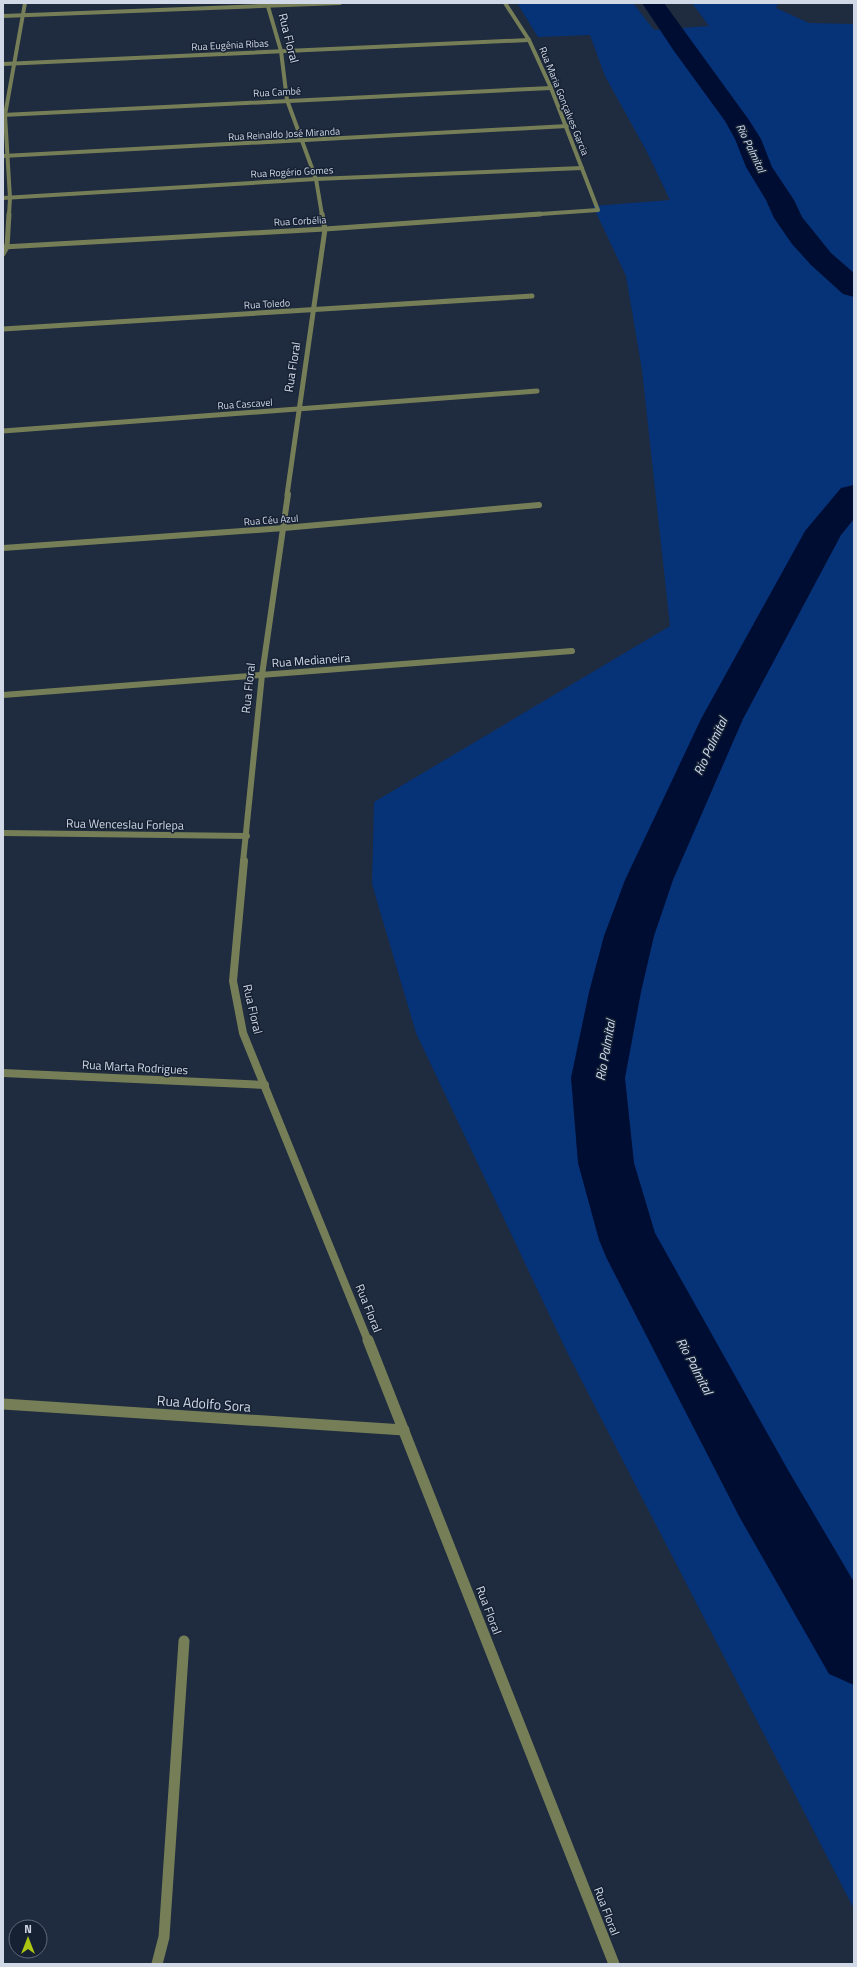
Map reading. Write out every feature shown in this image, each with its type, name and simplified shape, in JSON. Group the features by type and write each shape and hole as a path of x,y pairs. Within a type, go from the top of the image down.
{"street":[{"path":"3,254 10,198 9,156 4,115 25,3"},
{"path":"3,16 340,3"},
{"name":"Rua Maria Gonçalves Garcia","path":"505,3 529,40 551,88 567,126 598,210"},
{"name":"Rua Floral","path":"267,5 281,51 287,100 316,179 325,229 315,310 299,409 284,528 262,675 233,982 243,1033 404,1430 614,1964"},
{"name":"Rua Eugênia Ribas","path":"3,64 529,40"},
{"name":"Rua Cambé","path":"4,115 551,88"},
{"name":"Rua Reinaldo José Miranda","path":"3,156 567,126"},
{"name":"Rua Rogério Gomes","path":"3,198 316,179 582,168"},
{"name":"Rua Corbélia","path":"5,247 325,229 598,210"},
{"name":"Rua Toledo","path":"3,329 532,296"},
{"name":"Rua Cascavel","path":"3,431 537,391"},
{"name":"Rua Céu Azul","path":"3,548 284,528 539,505"},
{"name":"Rua Medianeira","path":"3,695 572,651"},
{"name":"Rua Wenceslau Forlepa","path":"3,833 247,836"},
{"name":"Rua Marta Rodrigues","path":"3,1073 265,1085"},
{"name":"Rua Adolfo Sora","path":"3,1404 404,1430"},
{"path":"157,1964 164,1937 184,1641"}],"path":[{"path":"843,3 854,4"}],"shaded area":[{"path":"517,3 633,3 654,30 709,26 692,3 778,3 776,8 809,23 854,24 854,1909 568,1354 416,1033 372,884 374,802 670,626 642,370 626,276 593,206 670,200 647,152 605,76 590,35 538,37"}],"waterway":[{"name":"Rio Palmital","path":"653,3 682,46 737,120 748,139 759,167 780,200 788,218 802,238 821,259 854,288"},
{"name":"Rio Palmital","path":"854,496 824,531 722,719 649,880 629,936 615,992 598,1078 606,1163 628,1240 764,1494 854,1649"}]}
